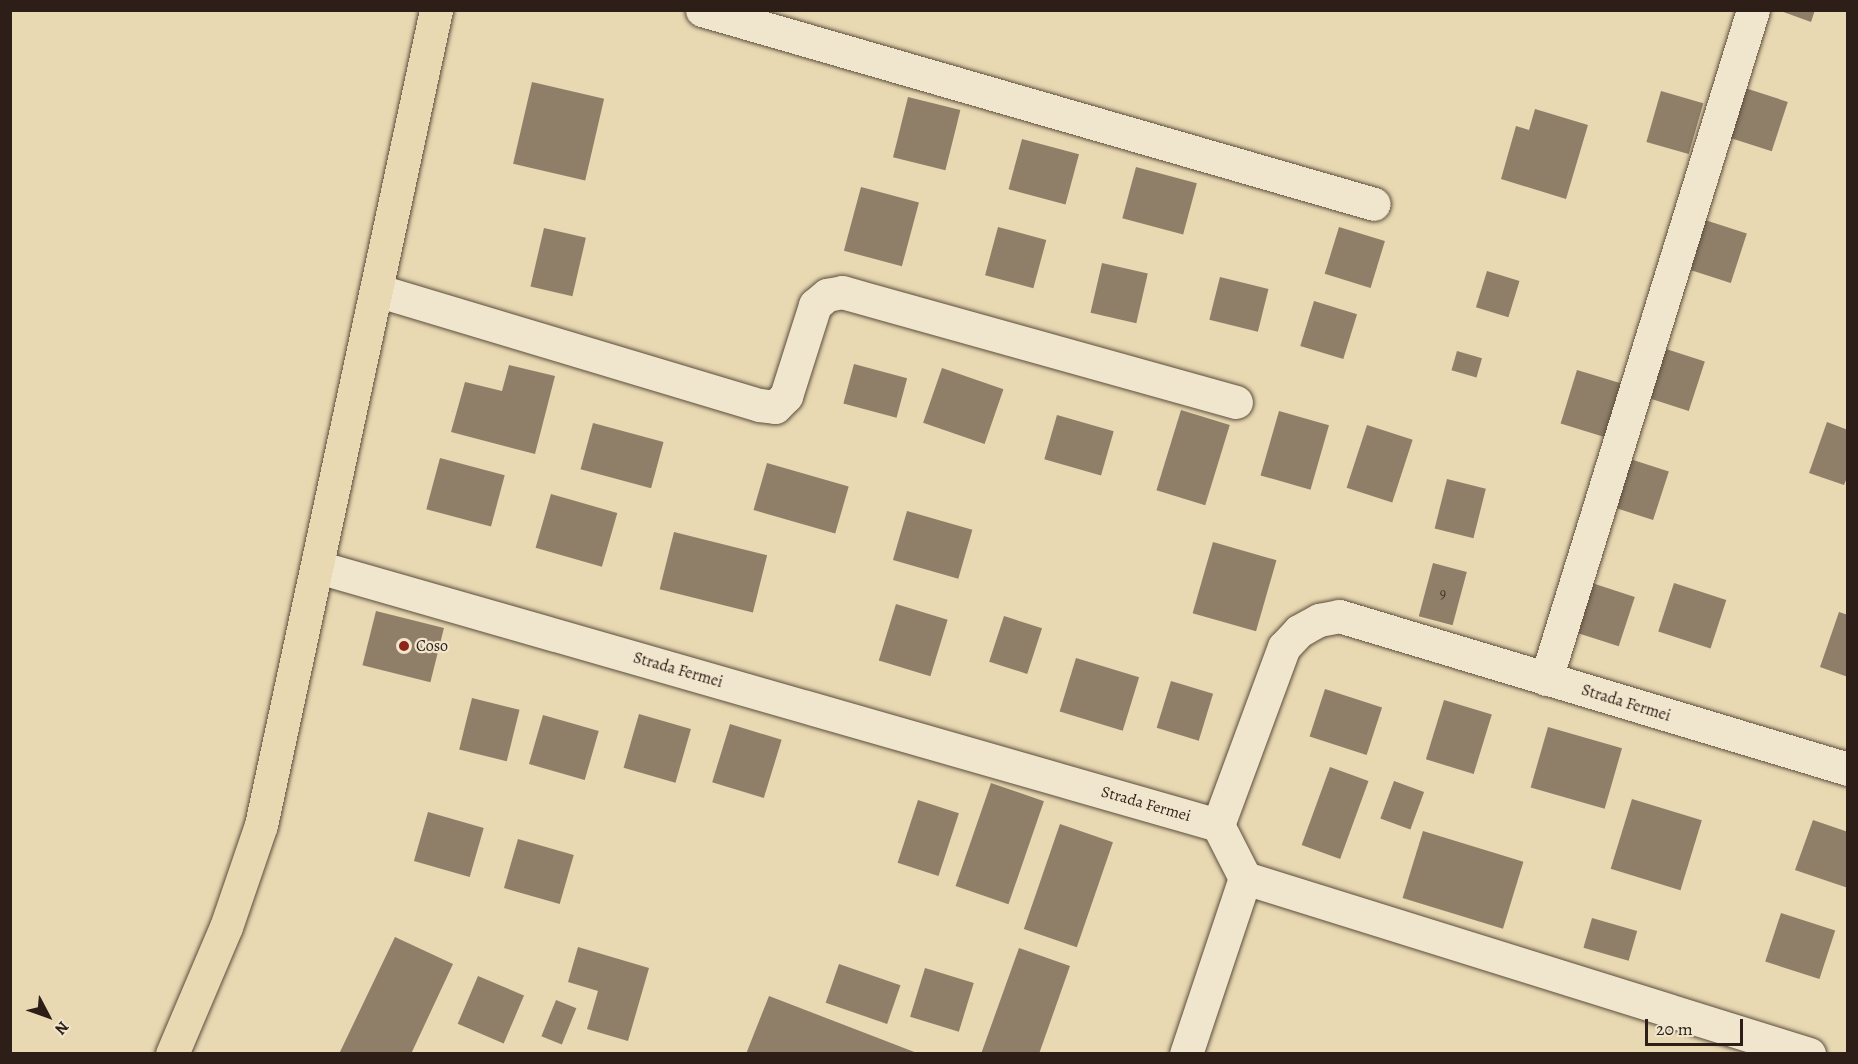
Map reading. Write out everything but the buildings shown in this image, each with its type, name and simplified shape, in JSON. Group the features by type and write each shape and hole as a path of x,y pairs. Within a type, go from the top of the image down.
{"main road":[{"path":"172,1053 226,927 261,825 436,10"}],"street":[{"path":"702,10 1374,204"},
{"path":"1546,679 1754,10"},
{"path":"376,290 759,405 775,406 786,396 815,305 827,295 842,292 1236,402"},
{"name":"Strada Fermei","path":"318,567 1218,825 1284,647 1299,631 1319,620 1339,616 1848,769"},
{"path":"1186,1053 1245,878 1218,825"},
{"path":"1245,878 1809,1053"}],"place":[{"name":"Coso","path":"404,646"}]}
